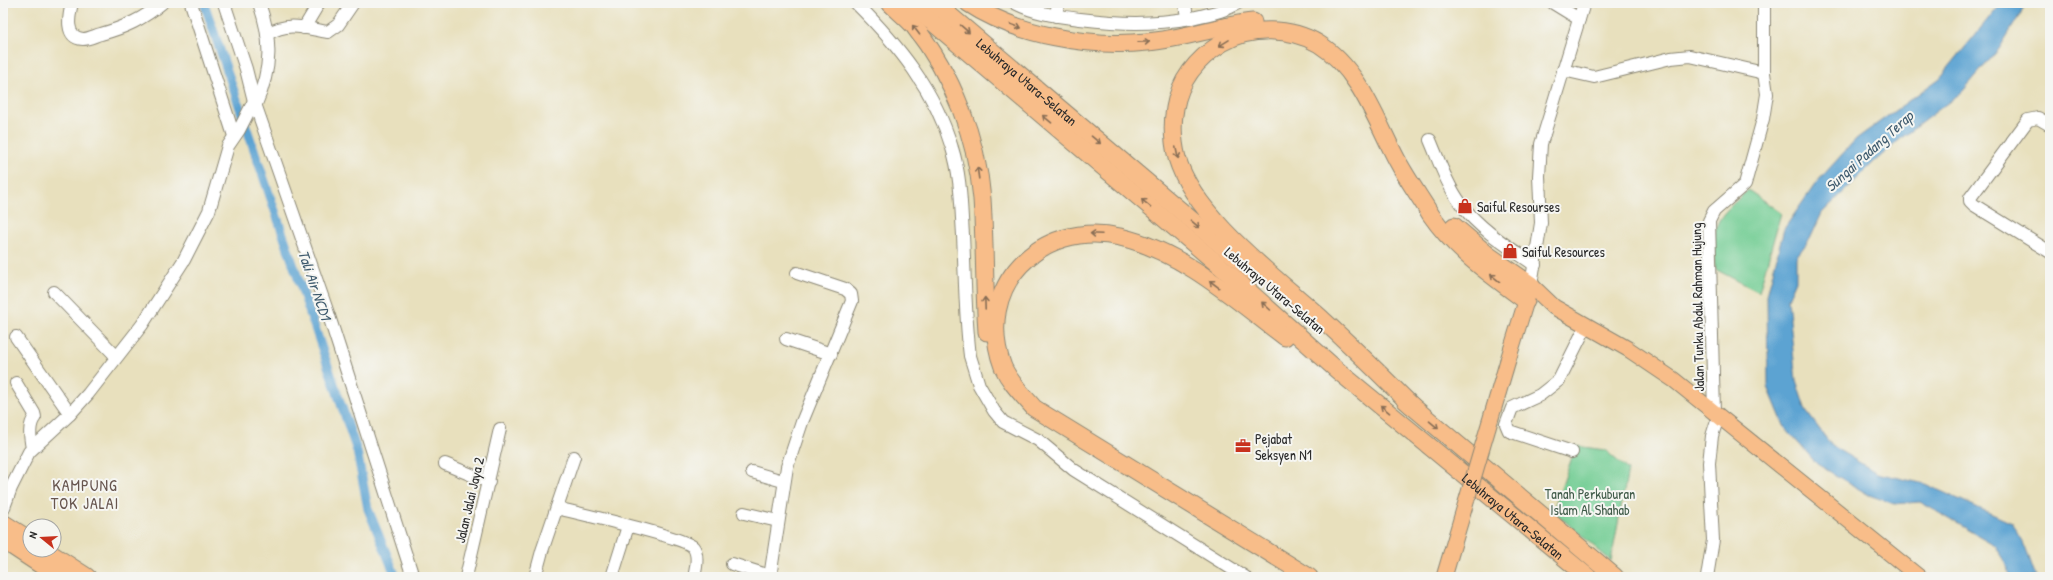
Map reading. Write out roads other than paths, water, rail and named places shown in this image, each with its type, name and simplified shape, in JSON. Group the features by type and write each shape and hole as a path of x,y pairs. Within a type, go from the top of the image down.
{"highway":[{"path":"890,3 913,25 932,51 951,86 969,131 977,164 982,198 988,345 998,375 1022,407 1031,416 1289,577"},
{"name":"Lebuhraya Utara–Selatan","path":"910,3 1226,271 1338,370 1588,577"},
{"name":"Lebuhraya Utara–Selatan","path":"936,3 1615,577"},
{"path":"968,3 997,19 1021,28 1078,40 1106,43 1147,42 1264,21 1285,22 1304,27 1324,36 1335,44 1354,64 1407,159 1440,210 1456,229 1488,255 1529,293"},
{"path":"1412,406 1345,339 1242,248 1209,213 1192,190 1177,158 1173,117 1182,85 1191,69 1207,53 1230,38 1245,34 1277,31 1306,38 1317,43 1328,51 1351,73 1399,164 1432,216 1450,238 1481,266 1529,293"},
{"path":"1309,577 1034,408 1009,379 1003,366 995,327 1004,288 1014,272 1038,248 1067,236 1084,234 1120,237 1158,251 1201,274 1318,361 1338,370"},
{"path":"3,523 22,535"},
{"path":"4,545 59,577"},
{"path":"57,558 87,577"}],"main road":[{"path":"1444,577 1529,293 1645,360 1674,380 1914,576"}],"street":[{"path":"72,3 69,15 70,28 75,36 82,39 116,30 135,22 149,14 162,3"},
{"path":"191,3 236,133"},
{"path":"224,3 246,69 253,105 330,316 413,577"},
{"path":"3,510 22,464 32,448 70,414 160,299 204,224 216,192 228,146 264,87 269,54 267,34 259,3"},
{"path":"304,28 319,3"},
{"path":"267,34 282,27 331,31 353,3"},
{"path":"856,3 876,23 915,69 933,101 952,148 961,202 970,356 976,378 994,411 1003,422 1038,440 1074,470 1245,577"},
{"path":"1015,3 1036,13 1132,25 1162,23 1227,10 1238,3"},
{"path":"1056,16 1058,3"},
{"path":"1184,3 1188,18"},
{"path":"1553,3 1579,19"},
{"path":"1529,293 1541,223 1540,153 1544,130 1584,3"},
{"name":"Jalan Tunku Abdul Rahman Hujung","path":"1707,577 1713,540 1709,463 1716,415 1709,222 1714,211 1741,189 1746,180 1767,102 1764,73 1764,3"},
{"path":"1563,70 1594,77 1671,58 1690,56 1764,73"},
{"path":"2050,125 2038,118 2028,120 1970,198 1970,201 1974,205 2050,252"},
{"path":"1430,140 1445,176 1461,204 1483,226 1535,265"},
{"path":"732,564 770,576 783,481 802,422 850,307 851,294 840,287 797,273"},
{"path":"54,292 116,356"},
{"path":"1572,452 1510,431 1507,429 1506,424 1512,408 1540,396 1559,380 1586,326"},
{"path":"16,337 70,414"},
{"path":"786,339 831,354"},
{"path":"16,383 35,417 31,421 30,433 32,448"},
{"name":"Jalan Jalai Jaya 2","path":"466,577 500,429"},
{"path":"535,577 574,457"},
{"path":"445,464 489,482"},
{"path":"752,472 783,481"},
{"path":"557,508 628,526 691,545 696,552 696,571 694,577"},
{"path":"744,513 778,521"},
{"path":"612,577 628,526"}],"water":[{"name":"Sungai Padang Terap","path":"2001,3 2027,3 1999,49 1962,92 1905,135 1875,161 1822,213 1810,239 1796,257 1796,281 1788,299 1796,381 1806,411 1832,446 1877,473 1925,484 2012,523 2024,543 2036,577 2009,577 2007,564 1995,545 1920,502 1894,504 1869,495 1817,464 1785,428 1768,387 1767,295 1784,229 1816,183 1856,139 1940,78"}],"waterway":[{"name":"Tali Air NCD1","path":"204,3 357,451 368,509 396,577"}],"place":[{"name":"Saiful Resourses","path":"1465,206"},
{"name":"Saiful Resources","path":"1510,251"},
{"name":"Pejabat Seksyen N1","path":"1243,446"}],"district":[{"name":"KAMPUNG TOK JALAI","path":"85,494"}],"park label":[{"name":"Tanah Perkuburan Islam Al Shahab","path":"1590,502"}]}
